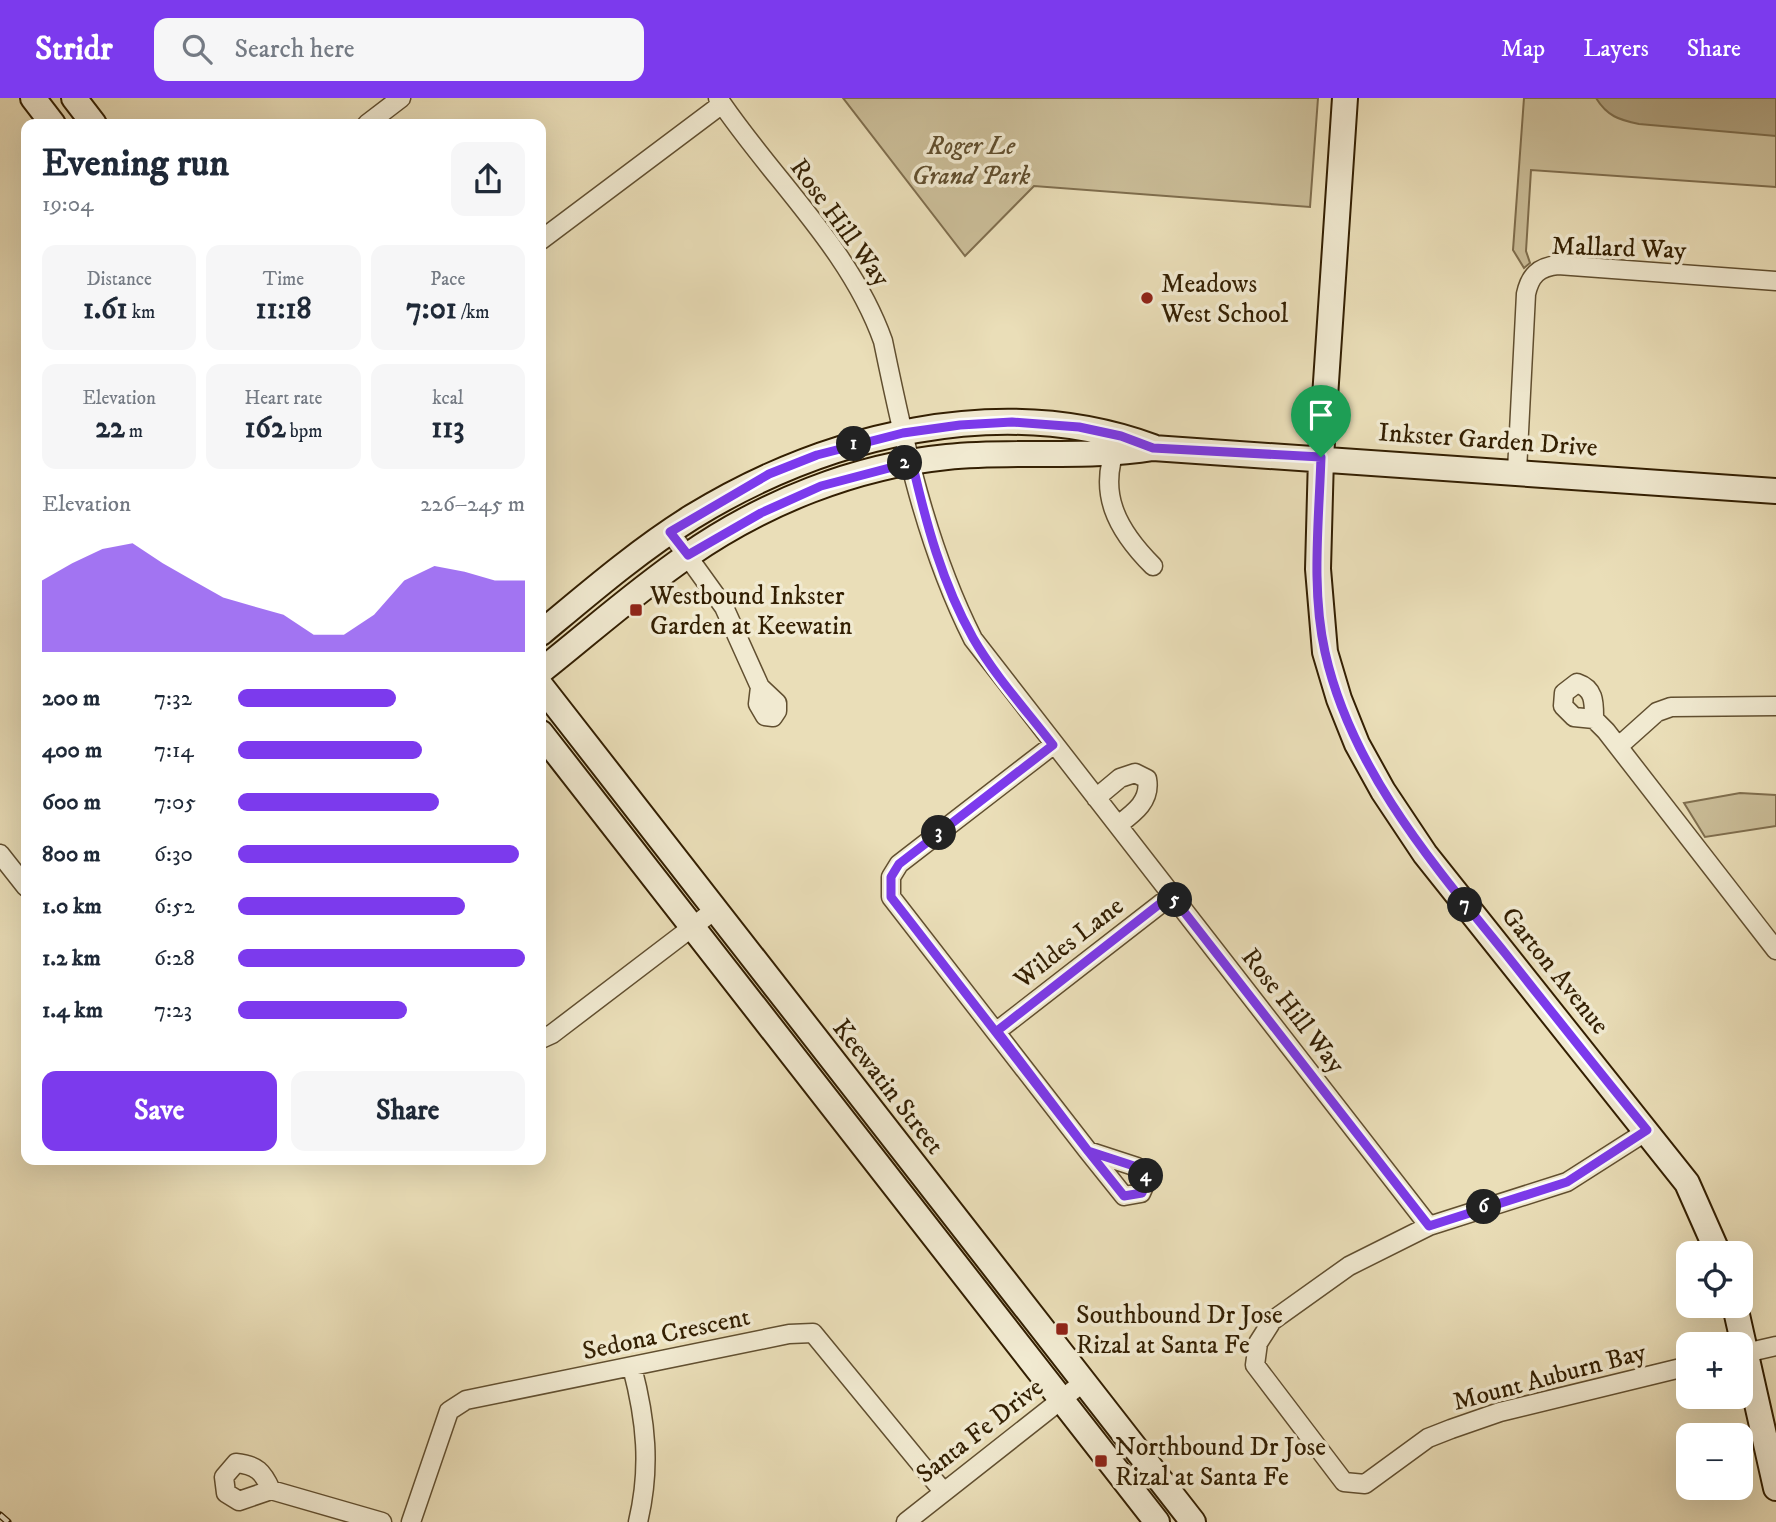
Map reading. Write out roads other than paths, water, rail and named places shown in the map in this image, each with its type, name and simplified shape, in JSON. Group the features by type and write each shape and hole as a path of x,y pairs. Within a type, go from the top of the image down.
{"street":[{"path":"33,98 49,119"},
{"path":"74,98 90,119"},
{"path":"374,119 401,98"},
{"name":"Garton Avenue","path":"1345,98 1321,457 1319,613 1325,652 1357,744 1383,791 1425,854 1687,1183 1713,1241"},
{"path":"546,236 720,101"},
{"name":"Rose Hill Way","path":"720,101 862,292 883,341 903,433 933,544 956,606 989,663 1429,1226"},
{"name":"Mallard Way","path":"1517,471 1526,294 1529,281 1539,269 1558,265 1776,282"},
{"name":"Inkster Garden Drive","path":"552,616 670,532 769,474 817,455 903,433 1012,422 1079,427 1117,445"},
{"path":"1117,445 1107,476 1116,515 1131,544 1153,566"},
{"name":"Inkster Garden Drive","path":"546,667 688,555 761,513 810,491 912,462 1117,445 1321,457 1776,491"},
{"path":"670,532 724,607 760,687"},
{"name":"Keewatin Street","path":"546,692 1193,1522"},
{"path":"1619,746 1657,712 1671,707 1776,706"},
{"path":"1594,719 1619,746 1776,950"},
{"path":"546,739 1157,1522"},
{"path":"1053,745 899,864 891,877 891,897 1088,1151"},
{"path":"1096,797 1120,778 1135,773 1147,779 1149,791 1144,802 1118,825"},
{"path":"0,854 21,881"},
{"name":"Wildes Lane","path":"997,1031 1171,895"},
{"path":"546,1036 716,909"},
{"name":"Mount Auburn Bay","path":"1647,1130 1567,1182 1429,1226 1349,1266 1272,1321 1258,1343 1255,1364 1344,1482 1365,1485 1428,1438 1500,1412 1676,1369"},
{"name":"Sedona Crescent","path":"411,1522 449,1411 466,1400 789,1334 813,1333 942,1490"},
{"path":"1753,1351 1776,1346"},
{"path":"632,1367 642,1402 648,1455 645,1494 638,1522"},
{"name":"Santa Fe Drive","path":"906,1522 942,1490 1085,1381"},
{"path":"1753,1391 1776,1488"},
{"path":"271,1490 382,1522"}],"railway":[{"path":"0,1515 8,1522"}],"place":[{"name":"Meadows West School","path":"1147,298"},
{"name":"Westbound Inkster Garden at Keewatin","path":"636,610"},
{"name":"Southbound Dr Jose Rizal at Santa Fe","path":"1062,1329"},
{"name":"Northbound Dr Jose Rizal at Santa Fe","path":"1101,1461"}],"park label":[{"name":"Roger Le Grand Park","path":"971,160"}]}
